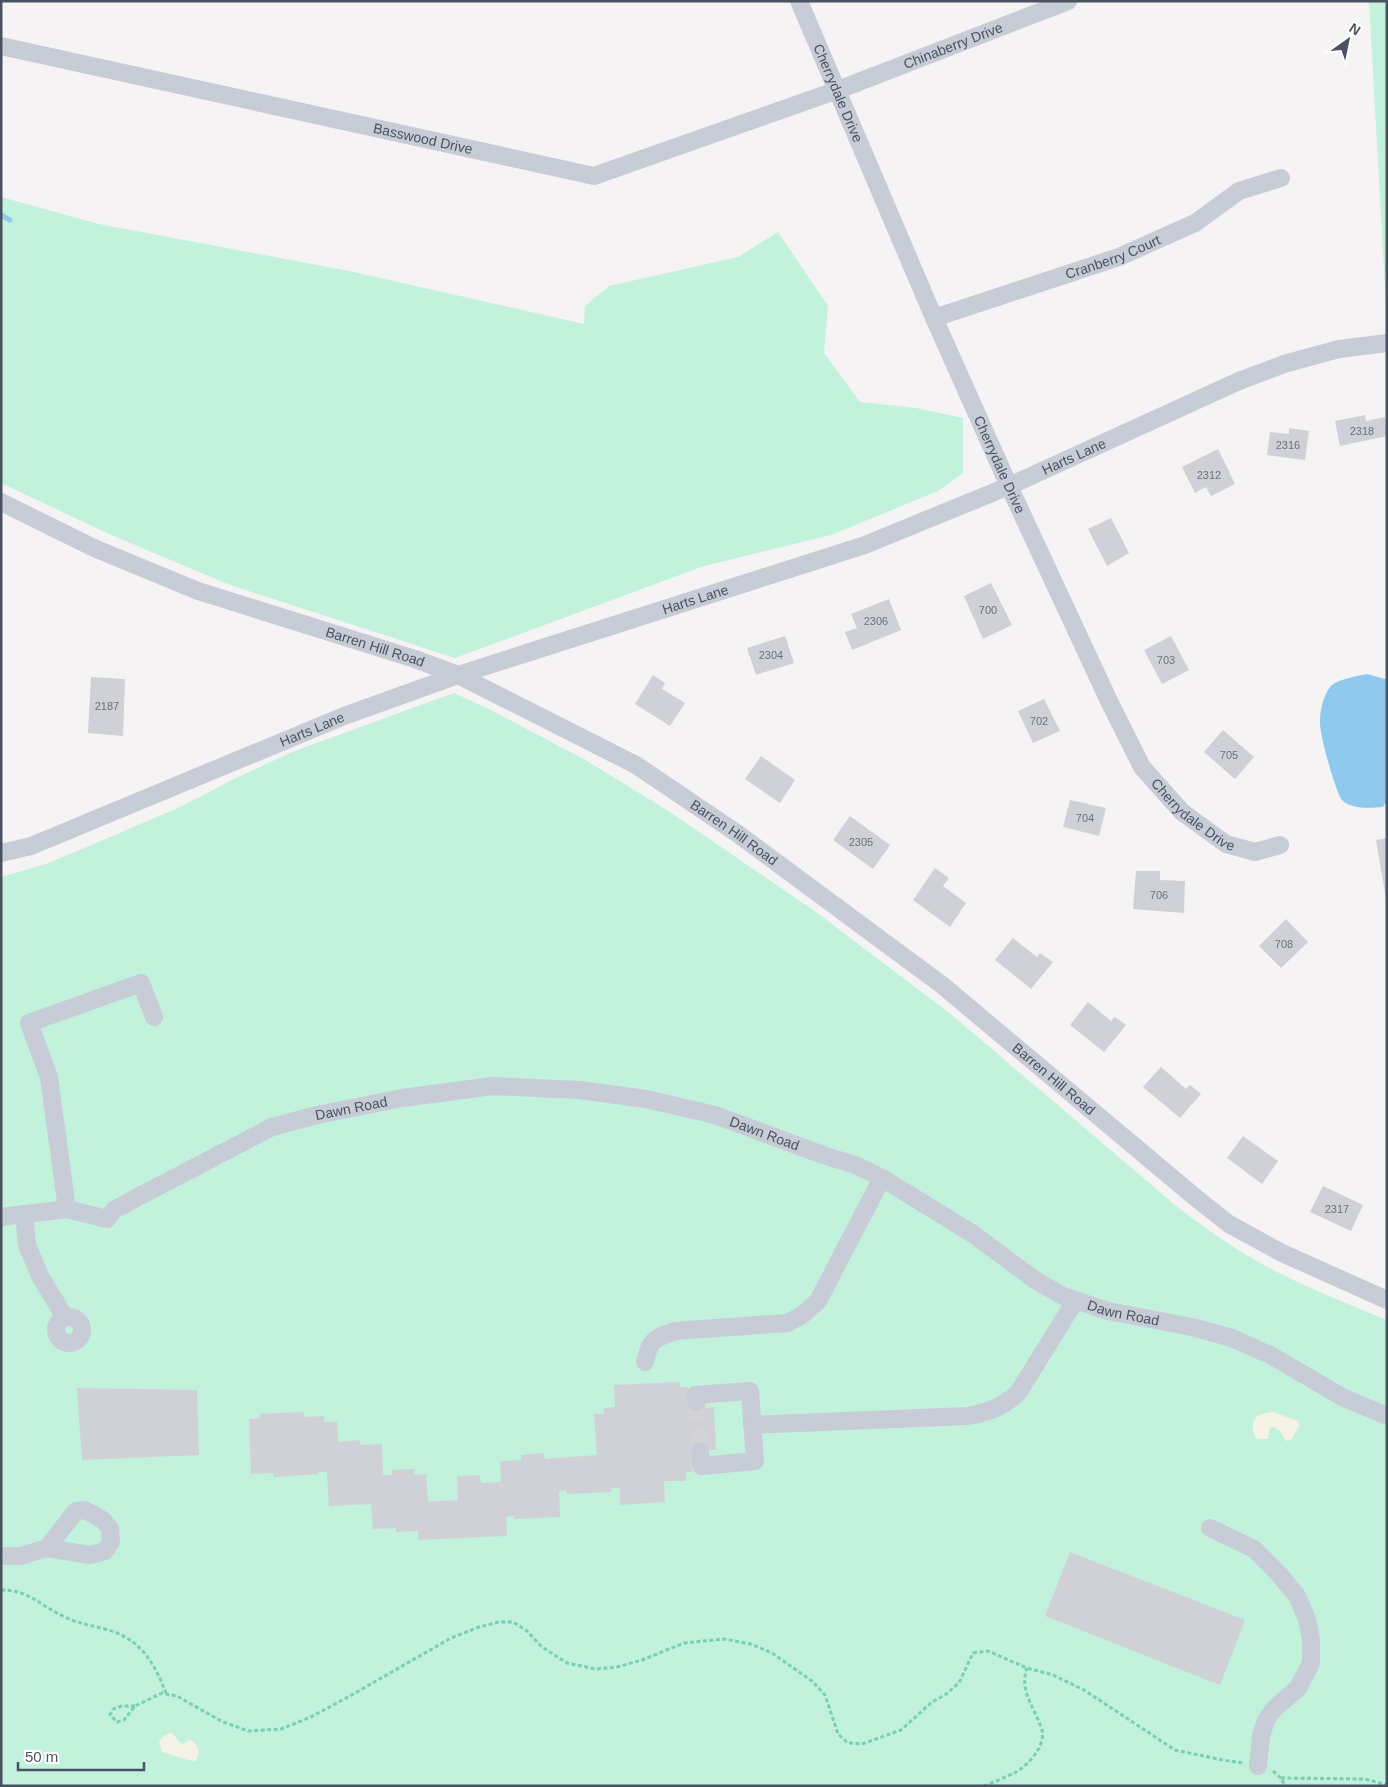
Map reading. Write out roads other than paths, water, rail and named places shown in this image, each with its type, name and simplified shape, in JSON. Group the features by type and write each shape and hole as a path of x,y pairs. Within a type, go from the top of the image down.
{"street":[{"name":"Cherrydale Drive","path":"799,1 934,318 1009,486 1109,701 1142,767 1182,812 1226,844 1255,852 1280,845"},
{"name":"Chinaberry Drive","path":"838,90 1068,1"},
{"name":"Basswood Drive","path":"1,46 594,176 838,90"},
{"name":"Cranberry Court","path":"934,318 1119,257 1196,223 1239,191 1281,178"},
{"name":"Harts Lane","path":"1,853 31,846 344,716 458,675 865,545 1009,486 1239,381 1284,364 1339,349 1387,343"},
{"name":"Barren Hill Road","path":"1,502 94,548 198,591 415,659 458,675 636,765 738,834 942,985 1229,1224 1282,1253 1387,1300"},
{"path":"1,1217 67,1209 50,1077 29,1023 141,983 154,1017"},
{"name":"Dawn Road","path":"67,1209 107,1219 114,1210 272,1127 402,1098 493,1086 579,1090 646,1099 715,1115 858,1166 882,1178 973,1234 1050,1289 1075,1301 1108,1311 1192,1327 1232,1338 1272,1356 1344,1398 1387,1416"},
{"path":"646,1362 649,1346 658,1337 675,1331 787,1323 802,1316 818,1300 882,1178"},
{"path":"24,1214 27,1245 41,1278 65,1317"},
{"path":"752,1425 967,1416 983,1413 1005,1404 1018,1393 1075,1301"},
{"path":"696,1402 695,1395 750,1390 755,1462 702,1466 700,1451"},
{"path":"1210,1528 1254,1549 1279,1574 1297,1596 1308,1619 1311,1640 1311,1663 1298,1688 1274,1709 1266,1720 1261,1736 1258,1766"},
{"path":"1,1556 21,1556 47,1548"}],"water":[{"path":"1367,674 1387,681 1387,801 1383,807 1367,808 1356,807 1346,803 1339,795 1325,750 1320,728 1320,718 1322,703 1331,686 1343,680"}],"waterway":[{"path":"1,215 10,220"}],"tunnel":[{"path":"696,1402 700,1451"}]}
